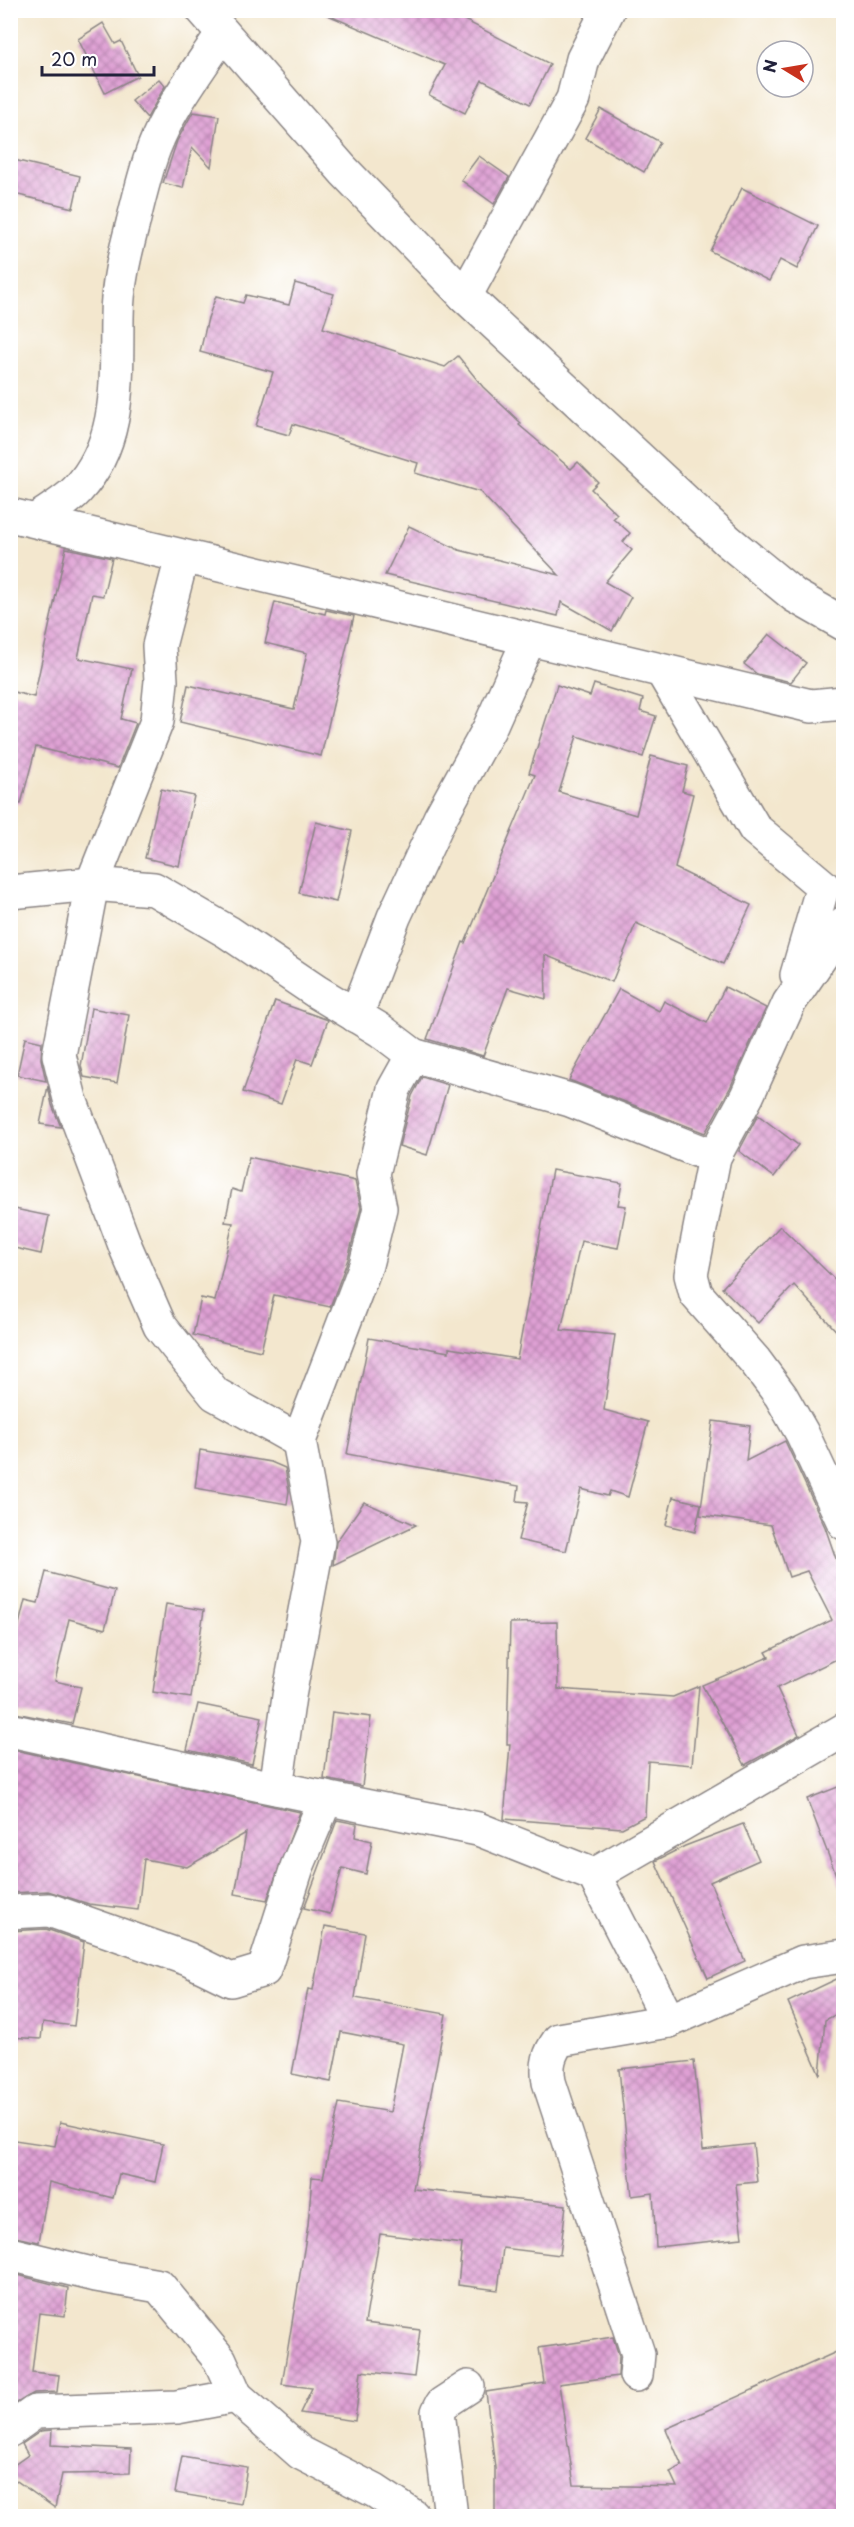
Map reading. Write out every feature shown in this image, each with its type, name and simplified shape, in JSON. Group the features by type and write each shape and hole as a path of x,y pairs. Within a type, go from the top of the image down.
{"street":[{"path":"465,296 573,99 583,59 608,10"},
{"path":"23,517 76,491 102,453 114,421 120,283 138,202 154,147 174,110 210,17 344,171 465,296 728,541 795,596 843,624"},
{"path":"23,517 182,557 812,706 843,703"},
{"path":"182,557 159,646 161,681 157,721 92,884 59,1054 78,1120 126,1248 160,1326 215,1394 299,1441"},
{"path":"356,1016 394,917 441,818 489,729 529,639"},
{"path":"662,670 755,829 823,886 789,1003 747,1096 714,1157 691,1275 696,1294 755,1361 781,1396 802,1433 843,1523"},
{"path":"10,892 92,884 154,889 228,932 414,1055 570,1101 714,1157"},
{"path":"789,1003 843,923"},
{"path":"276,1788 289,1696 318,1542 299,1441 366,1265 380,1208 373,1174 394,1089 414,1055"},
{"path":"10,1730 478,1829 594,1875 669,2021"},
{"path":"594,1875 843,1730"},
{"path":"10,1912 49,1910 189,1959 231,1980 264,1970 297,1867 326,1798"},
{"path":"636,2375 638,2354 547,2068 550,2053 559,2040 669,2021 803,1962 843,1956"},
{"path":"10,2254 159,2286 220,2360 236,2396 301,2453 375,2491 413,2517"},
{"path":"451,2517 438,2412 442,2404 468,2387"},
{"path":"10,2430 35,2412 177,2407 236,2396"}],"building":[{"path":"316,10 445,10 550,64 530,104 482,80 465,113 429,95 445,65"},
{"path":"103,23 115,44 121,41 138,76 105,93 78,39"},
{"path":"159,79 165,86 147,118 132,101"},
{"path":"601,109 660,142 644,172 585,138"},
{"path":"193,112 219,116 211,167 192,147 183,188 163,183 177,141"},
{"path":"479,156 509,177 494,204 461,180"},
{"path":"10,159 80,176 73,208 10,193"},
{"path":"742,188 818,226 797,269 780,260 769,281 710,251"},
{"path":"295,283 334,294 323,328 445,367 458,356 483,387 521,423 519,425 571,469 578,462 598,482 591,489 617,514 613,518 630,533 623,542 632,550 605,582 631,597 612,631 561,602 558,616 385,575 409,526 459,550 559,575 480,492 415,473 418,463 293,424 289,435 256,426 273,372 200,352 208,318 216,296 243,303 246,295 289,305"},
{"path":"66,548 112,558 103,596 92,594 78,658 132,669 121,719 136,723 118,768 36,747 21,804 10,803 10,691 34,697"},
{"path":"275,602 325,614 326,610 354,616 321,756 180,722 188,685 294,709 307,653 265,643"},
{"path":"769,634 806,663 791,682 757,674 744,664"},
{"path":"594,684 643,699 640,711 656,716 643,757 577,736 559,792 636,815 651,756 688,766 682,791 693,794 675,868 751,905 723,964 636,923 612,982 545,955 546,999 508,988 483,1056 427,1039 463,942 465,943 535,775 529,773 557,685 590,696"},
{"path":"161,789 194,796 179,866 145,858"},
{"path":"316,822 352,831 336,902 299,893"},
{"path":"725,987 766,1008 730,1088 705,1133 569,1080 619,989 659,1011 664,1001 707,1023"},
{"path":"275,1001 328,1020 312,1064 297,1059 281,1104 243,1092"},
{"path":"91,1008 129,1015 117,1083 84,1077 81,1066"},
{"path":"25,1038 42,1042 41,1059 46,1081 17,1075"},
{"path":"422,1077 448,1085 427,1155 399,1146 412,1096"},
{"path":"48,1086 52,1105 61,1127 40,1124"},
{"path":"758,1115 798,1145 774,1177 739,1151"},
{"path":"249,1157 355,1181 361,1208 348,1259 330,1307 274,1295 261,1351 193,1335 201,1298 215,1301 233,1223 225,1222 232,1189 241,1192"},
{"path":"552,1170 622,1183 618,1205 626,1206 618,1248 581,1241 561,1330 615,1335 604,1410 648,1422 628,1497 610,1491 608,1496 581,1489 566,1551 518,1540 528,1502 517,1501 519,1486 347,1454 369,1338 449,1352 449,1348 517,1359"},
{"path":"10,1208 49,1216 41,1254 10,1247"},
{"path":"780,1226 843,1287 843,1338 794,1285 758,1323 722,1288"},
{"path":"713,1421 750,1426 746,1461 785,1441 825,1527 843,1579 843,1656 777,1688 799,1735 745,1765 702,1685 769,1657 766,1652 832,1620 807,1571 789,1577 771,1525 700,1515"},
{"path":"200,1450 271,1462 285,1468 289,1491 287,1504 195,1488"},
{"path":"673,1497 701,1504 695,1532 666,1525"},
{"path":"364,1502 416,1525 333,1565 336,1542"},
{"path":"46,1572 115,1591 105,1629 69,1619 55,1681 81,1687 72,1724 10,1712 10,1661 25,1600 38,1603"},
{"path":"166,1604 204,1610 191,1698 153,1692"},
{"path":"557,1622 558,1689 673,1697 699,1686 692,1765 648,1761 645,1816 622,1828 504,1819 510,1744 507,1744 510,1623"},
{"path":"198,1704 262,1717 252,1764 187,1750"},
{"path":"332,1712 371,1717 362,1786 324,1779"},
{"path":"10,1749 300,1812 267,1900 235,1894 246,1833 187,1867 144,1859 138,1910 89,1904 48,1891 10,1893"},
{"path":"843,1785 843,1887 841,1888 807,1799"},
{"path":"337,1820 357,1824 355,1837 372,1841 366,1874 342,1868 330,1914 304,1908"},
{"path":"743,1824 759,1860 710,1882 745,1961 708,1978 655,1861 685,1846"},
{"path":"325,1926 365,1933 355,1998 446,2014 413,2189 566,2205 560,2255 503,2248 498,2290 458,2285 462,2244 380,2234 365,2323 420,2330 414,2377 361,2371 355,2421 300,2413 312,2388 282,2384 308,2225 312,2177 323,2178 339,2103 390,2112 403,2044 341,2032 331,2082 292,2074 308,1989 313,1990"},
{"path":"46,1929 84,1942 74,2026 43,2022 41,2039 10,2037 10,1931"},
{"path":"843,1976 843,2011 825,2020 820,2075 788,2002"},
{"path":"694,2061 703,2150 753,2144 757,2182 736,2184 742,2238 656,2247 653,2193 632,2196 619,2069"},
{"path":"60,2122 163,2144 155,2182 119,2174 113,2198 49,2182 39,2242 10,2236 10,2170 15,2140 55,2146"},
{"path":"10,2273 68,2288 65,2316 39,2313 32,2372 59,2375 57,2392 34,2393 10,2407"},
{"path":"613,2337 619,2356 618,2376 559,2384 574,2485 677,2487 670,2472 682,2466 666,2429 843,2349 843,2517 495,2517 495,2468 486,2392 544,2383 539,2348"},
{"path":"52,2430 51,2445 131,2449 130,2473 62,2474 55,2508 10,2476 10,2468 28,2455 22,2444 41,2431"},
{"path":"182,2456 247,2467 241,2504 175,2493"}]}
